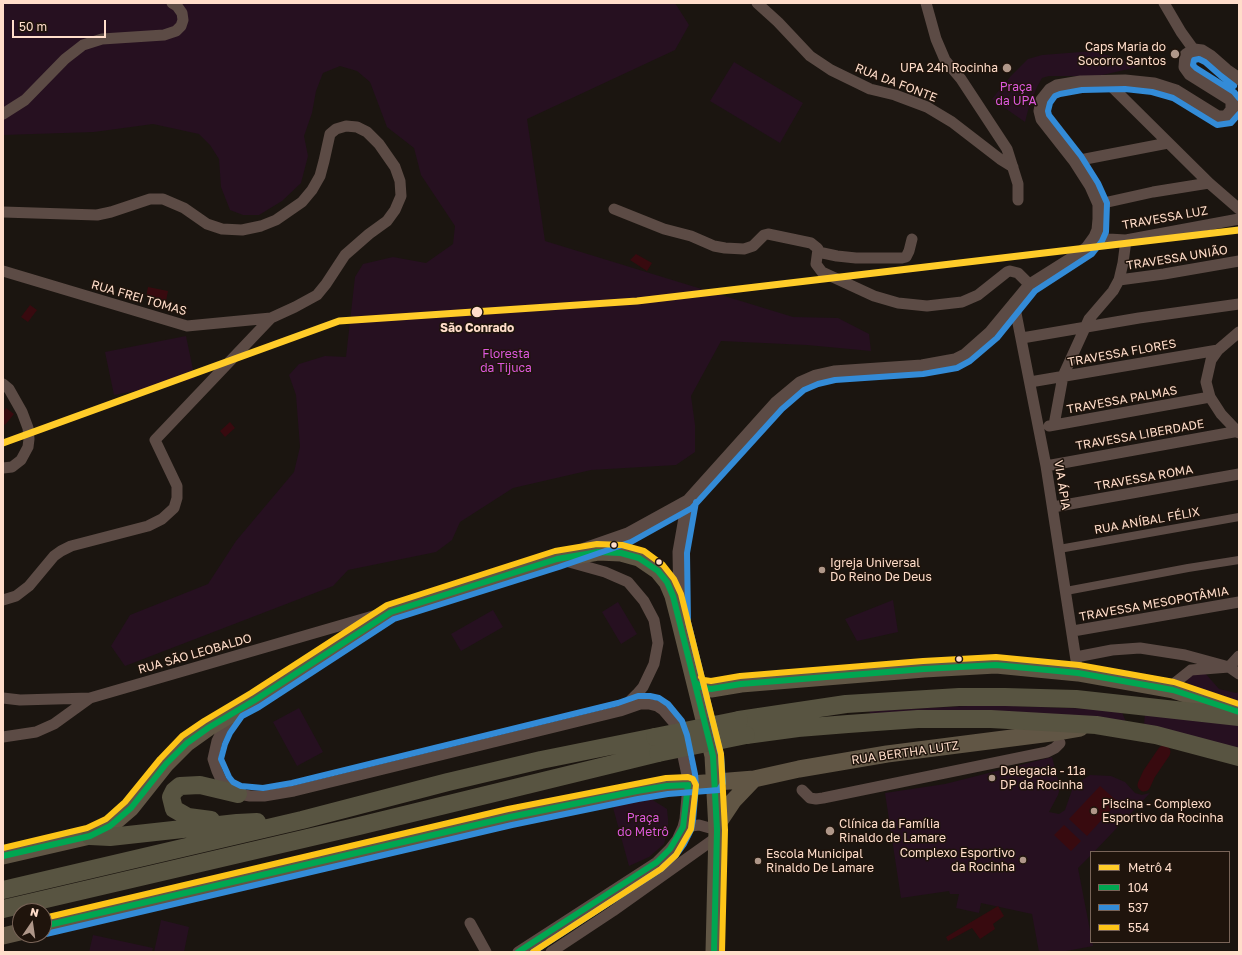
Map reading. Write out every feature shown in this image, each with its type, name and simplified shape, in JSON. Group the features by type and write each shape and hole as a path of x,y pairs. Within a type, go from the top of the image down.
{"highway":[{"path":"3,890 302,820 448,782 541,760 656,745 742,728 846,704 912,699 975,697 1076,699 1239,717"},
{"path":"742,728 805,728 918,719 990,719 1096,724 1156,735 1239,757"},
{"path":"3,909 359,826 656,745"},
{"path":"237,823 188,817 174,809 171,797 174,791 180,786 200,785 238,794"},
{"path":"90,836 110,837 237,823 302,820"}],"main road":[{"path":"3,856 90,836 110,826 131,808 166,764 187,743 208,728 255,700 391,612 557,559 598,552 621,553 639,558 658,571 667,582 673,596 696,683 713,756 715,783 717,830 714,952"},
{"path":"696,683 701,687 711,689 749,684 924,669 989,666 1024,667 1077,665 1172,690 1239,712"},
{"name":"RUA BERTHA LUTZ","path":"52,924 510,817 637,791 667,786 754,779 837,762 1052,733 1096,724"},
{"path":"717,830 733,800 754,779"}],"street":[{"path":"3,114 26,100 65,59 83,45 102,39 164,35 176,31 181,26 183,20 182,13 177,6 172,3"},
{"name":"RUA DA FONTE","path":"757,3 778,22 810,56 831,70 870,89 895,95 927,106 952,122 1000,159 1013,166"},
{"path":"926,3 936,39 945,60 961,79 1007,149 1018,184 1018,200"},
{"path":"1164,3 1181,32 1194,50 1210,56 1239,79"},
{"path":"557,559 628,534 688,501 776,403 800,383 816,376 834,372 922,366 955,360 965,355 991,332 1014,302 1030,285 1087,248 1098,230 1099,204 1091,186 1075,161 1042,119 1040,112 1042,100 1050,90 1057,86 1081,82 1139,82 1165,87 1176,91 1218,117 1227,116 1232,110 1233,106 1230,99 1190,74 1185,67 1186,55 1194,50"},
{"path":"1106,81 1209,183 1239,209"},
{"path":"3,212 97,215 150,200 163,199 184,208 207,224 222,229 242,230 261,226 276,220 302,202 312,190 322,168 330,134 336,129 346,126 356,127 367,132 379,144 395,167 400,181 400,196 395,210 387,221 344,255 326,284 317,295 296,307 271,318 155,440 177,486 177,498 174,508 162,519 148,526 71,546 61,551 54,556 29,586 16,596 3,600"},
{"path":"1075,161 1168,143"},
{"path":"1099,204 1153,192 1209,183"},
{"path":"614,208 664,229 691,236 714,246 725,248 744,249 753,246 764,235 768,234 811,243 816,247 818,252 816,264 822,272 874,296 898,304 927,306 962,302 978,295 1010,271 1018,273 1030,285"},
{"name":"TRAVESSA LUZ","path":"1095,237 1126,240 1239,219"},
{"path":"818,252 856,258 902,258 906,257 912,239"},
{"path":"1054,425 1063,376 1084,327 1094,312 1113,291 1119,280 1126,240"},
{"name":"TRAVESSA UNIÃO","path":"1119,280 1239,261"},
{"name":"RUA FREI TOMAS","path":"3,272 187,326 271,318"},
{"name":"VIA ÁPIA","path":"1014,302 1040,428 1073,631 1077,665"},
{"path":"1022,338 1084,327 1239,304"},
{"path":"1238,432 1221,414 1210,398 1206,382 1211,360 1218,350 1239,332"},
{"name":"TRAVESSA FLORES","path":"1030,382 1218,350"},
{"path":"3,384 9,389 22,412 28,428 29,439 28,447 21,460 12,467 3,468"},
{"name":"TRAVESSA PALMAS","path":"1040,428 1210,398"},
{"name":"TRAVESSA LIBERDADE","path":"1046,466 1238,432"},
{"name":"TRAVESSA ROMA","path":"1052,507 1239,474"},
{"path":"680,623 679,552 688,501"},
{"name":"RUA ANÍBAL FÉLIX","path":"1059,549 1239,517"},
{"path":"557,559 606,572 628,582 644,601 654,620 658,643 654,664 638,694 620,711"},
{"path":"1066,591 1239,560"},
{"name":"TRAVESSA MESOPOTÂMIA","path":"1073,631 1239,602"},
{"name":"RUA SÃO LEOBALDO","path":"3,698 20,700 90,698 376,615 391,612"},
{"path":"1077,665 1112,650 1140,648 1185,655 1229,668 1239,674"},
{"path":"1172,690 1176,682 1191,670 1229,668 1239,656"},
{"path":"3,737 36,732 54,724 90,698"},
{"path":"237,710 223,729 217,741 213,759 222,782 238,794 250,796 264,796 294,791 620,711 640,704 657,706 669,716 679,737 688,785 683,827 670,849 657,862 518,952"},
{"name":"RUA BERTHA LUTZ","path":"802,790 810,798 823,798 1047,752 1055,748 1060,743"},
{"path":"683,827 699,825 717,830"},
{"path":"551,952 613,911 717,830"},
{"path":"470,923 486,952"}],"green space":[{"name":"Floresta da Tijuca","path":"3,3 675,3 689,25 675,50 527,119 545,241 793,317 838,318 869,334 871,351 807,345 721,341 691,396 695,425 695,452 676,465 591,470 513,488 460,522 452,540 436,552 348,570 333,586 125,666 111,646 130,615 208,584 236,541 294,472 300,447 296,395 289,375 299,364 325,356 346,357 355,277 363,264 393,257 426,263 453,244 455,226 421,175 414,148 387,127 370,82 357,71 340,66 323,73 316,91 312,113 304,136 308,156 301,183 282,201 259,215 243,215 230,210 221,187 219,159 210,145 199,134 153,124 94,132 3,135"},
{"name":"Praça da UPA","path":"1094,51 1142,66 1098,76 1049,76 1042,78 1028,110 1025,122 992,99 1010,77 1028,59 1042,55"},
{"path":"734,62 803,103 780,143 710,101"},
{"path":"186,336 195,379 114,395 105,352"},
{"path":"893,600 898,632 857,641 845,619"},
{"path":"618,602 637,634 621,644 602,612"},
{"path":"493,610 503,627 461,651 451,634"},
{"path":"1193,671 1205,673 1219,689 1236,693 1239,692 1239,707 1188,689 1186,679"},
{"path":"987,705 1121,710 1126,722 871,715 869,711"},
{"path":"299,708 323,752 297,766 273,722"},
{"path":"1145,713 1239,725 1239,749 1144,726"},
{"name":"Complexo Esportivo da Rocinha","path":"1052,757 1060,788 1049,812 1059,814 1065,810 1075,785 1090,775 1111,776 1125,782 1135,793 1142,795 1150,793 1095,851 1090,851 1090,856 1078,868 1090,930 1090,943 1092,943 1093,946 1061,952 1039,952 1032,914 981,903 979,913 956,908 959,894 950,894 949,891 901,898 885,793 945,784"},
{"name":"Praça do Metrô","path":"637,799 651,799 667,809 668,828 664,844 649,857 629,866 612,804"},
{"path":"161,920 189,927 184,952 154,952"},
{"path":"93,935 153,948 152,952 89,952"}],"shaded area":[{"path":"636,254 652,263 647,271 630,260"},
{"path":"148,287 168,291 166,301 146,297"},
{"path":"30,305 37,310 28,322 21,317"},
{"path":"6,408 14,414 5,425 3,423 3,412"},
{"path":"230,422 235,428 225,437 220,431"},
{"name":"Piscina - Complexo Esportivo da Rocinha","path":"1100,786 1118,802 1087,836 1069,819"},
{"path":"1064,825 1081,841 1071,851 1054,835"},
{"path":"998,906 1004,916 993,924 995,929 980,939 972,928 948,941 946,937"}],"waterway":[{"path":"1144,785 1149,774 1164,752"}],"metro line":[{"name":"4","path":"3,443 339,321 637,301 1239,230"}],"transit line":[{"name":"537","path":"1234,86 1205,62 1199,59 1194,60 1193,65 1196,68 1234,92 1239,98"},
{"name":"537","path":"533,952 661,869 676,855 684,844 691,830 693,820 696,786 695,774 687,735 682,721 668,704 659,698 638,696 618,703 292,783 263,788 241,786 233,782 229,777 221,759 230,733 242,716 259,707 394,619 559,567 631,542 692,508 782,409 804,390 818,384 835,380 923,374 957,368 970,361 997,338 1035,291 1092,254 1102,241 1106,232 1107,203 1098,183 1081,156 1049,115 1048,111 1050,103 1055,96 1082,90 1125,89 1152,92 1173,98 1217,125 1231,123 1239,114"},
{"name":"537","path":"52,933 512,825 638,799 668,794 719,790 723,783 721,755 688,622 687,553 696,502"},
{"name":"554","path":"3,848 87,828 106,819 125,802 160,759 182,736 387,605 555,551 597,544 622,545 644,551 663,565 674,579 681,594 721,754 725,830 722,952"},
{"name":"104","path":"3,856 90,836 110,826 131,808 166,764 187,743 208,728 255,700 391,612 557,559 598,552 621,553 639,558 658,571 667,582 673,596 713,756 717,830 714,952"},
{"name":"554","path":"701,677 704,680 711,681 740,676 923,661 996,657 1079,665 1174,682 1239,704"},
{"name":"104","path":"696,683 701,687 711,689 741,684 924,669 996,665 1078,673 1173,690 1239,712"},
{"name":"554","path":"52,916 508,809 666,778 688,777 693,779 696,785 691,829 676,855 661,869 533,952"},
{"name":"104","path":"52,924 510,817 637,791 667,786 688,785"},
{"name":"104","path":"518,952 657,862 670,849 683,827 688,785"}],"place":[{"name":"Caps Maria do Socorro Santos","path":"1175,54"},
{"name":"UPA 24h Rocinha","path":"1007,68"},
{"name":"São Conrado","path":"477,312"},
{"name":"Igreja Universal Do Reino De Deus","path":"822,570"},
{"name":"Delegacia - 11ª DP da Rocinha","path":"992,778"},
{"name":"Piscina - Complexo Esportivo da Rocinha","path":"1094,811"},
{"name":"Clínica da Família Rinaldo de Lamare","path":"830,831"},
{"name":"Complexo Esportivo da Rocinha","path":"1023,860"},
{"name":"Escola Municipal Rinaldo De Lamare","path":"758,861"}]}
